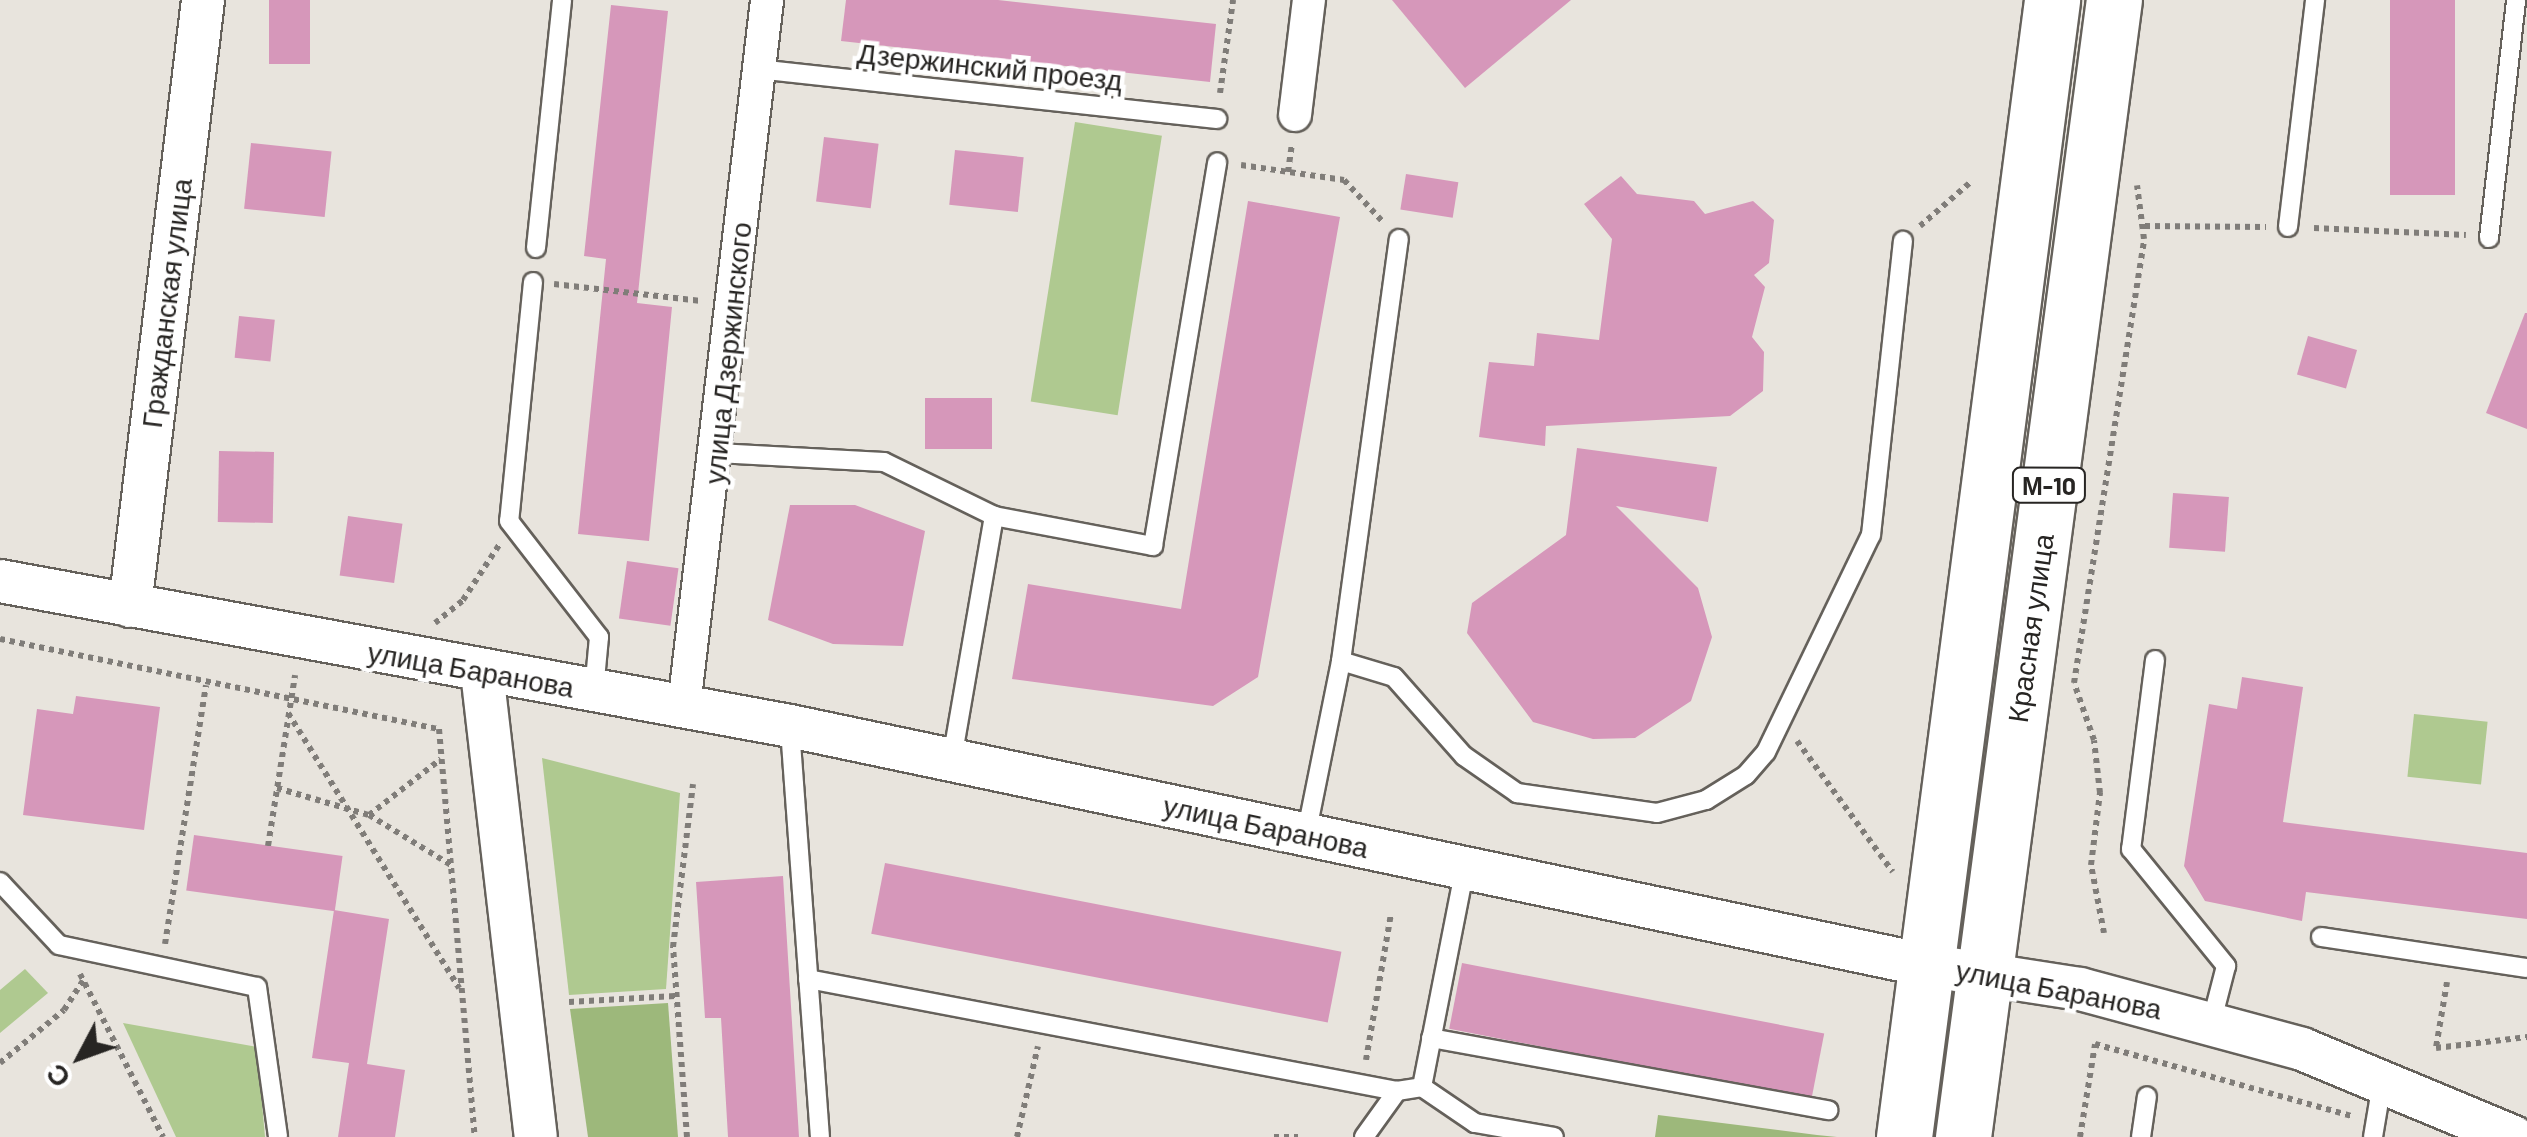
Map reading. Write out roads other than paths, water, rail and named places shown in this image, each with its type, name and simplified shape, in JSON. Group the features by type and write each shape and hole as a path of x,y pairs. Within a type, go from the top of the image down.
{"highway":[{"name":"М-10","path":"1904,1137 2052,0"},
{"name":"Красная улица","path":"1963,1137 2114,0"}],"street":[{"name":"Гражданская улица","path":"130,606 203,0"},
{"name":"улица Дзержинского","path":"684,706 717,453 767,0"},
{"path":"1295,115 1309,0"},
{"name":"улица Баранова","path":"0,581 790,726 1925,965 1985,970 2212,1020 2382,1079 2512,1137"},
{"path":"482,672 536,1137"},
{"path":"489,740 511,701 574,688"}],"lane":[{"path":"536,248 562,0"},
{"path":"2288,227 2315,0"},
{"path":"2489,238 2516,0"},
{"name":"Дзержинский проезд","path":"757,69 1216,118"},
{"path":"717,453 884,462 994,516 1152,546 1218,162"},
{"path":"1306,835 1341,660 1399,239"},
{"path":"1341,660 1394,677 1488,778 1604,810 1657,813 1706,800 1746,775 1781,719 1871,535 1904,241"},
{"path":"533,282 509,521 599,637 574,688"},
{"path":"952,760 994,516"},
{"path":"2155,660 2131,849 2226,966 2212,1020"},
{"path":"790,726 820,1137"},
{"path":"1422,1087 1465,868"},
{"path":"0,882 66,946 162,965 262,992 278,1137"},
{"path":"2320,937 2527,968"},
{"path":"808,980 1044,1020 1397,1092 1422,1087"},
{"path":"1430,1038 1829,1110"},
{"path":"2374,1132 2382,1079"},
{"path":"1422,1087 1474,1130 1554,1137"},
{"path":"1364,1137 1397,1092"},
{"path":"2141,1137 2146,1096"}]}
